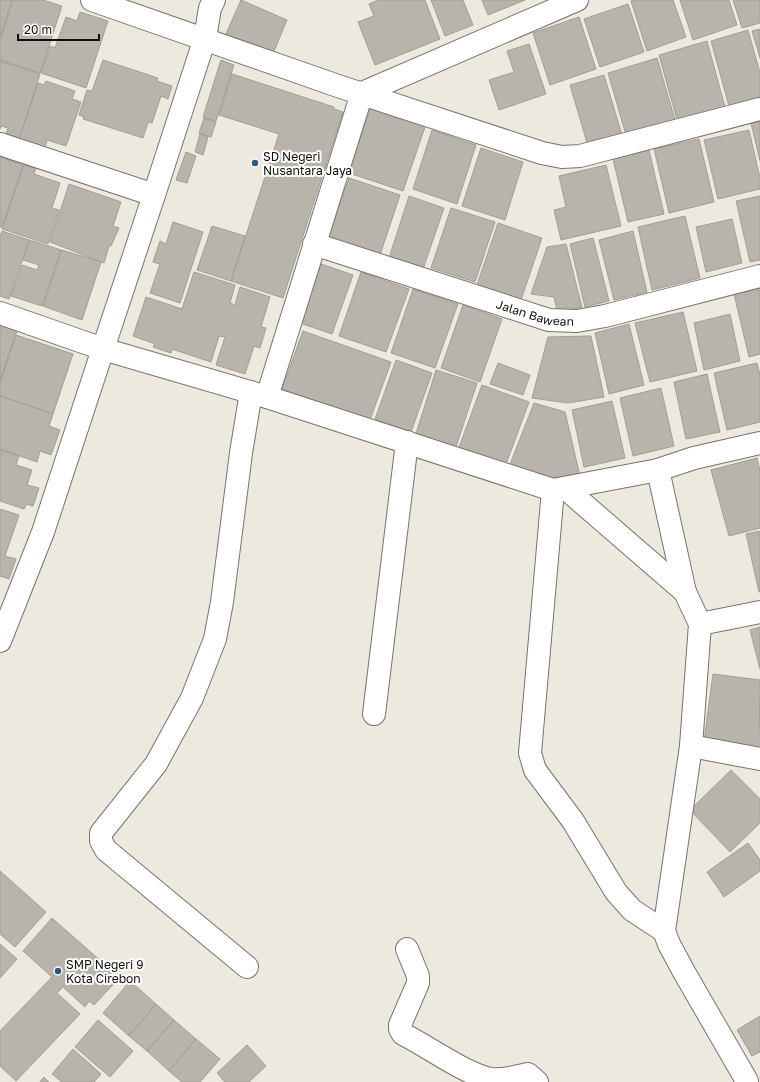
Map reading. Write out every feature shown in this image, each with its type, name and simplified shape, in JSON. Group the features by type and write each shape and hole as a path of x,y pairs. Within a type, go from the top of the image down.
{"street":[{"path":"92,0 542,154 562,158 580,156 760,109"},
{"path":"0,641 43,532 205,38 210,8 214,0"},
{"path":"247,967 106,850 101,841 101,833 156,764 192,698 214,639 222,602 241,453 259,395 314,244 362,93 577,0"},
{"path":"0,144 154,195"},
{"name":"Jalan Bawean","path":"314,244 549,320 577,321 605,316 760,276"},
{"path":"0,313 103,349 259,395 559,489 685,592"},
{"path":"374,714 407,442"},
{"path":"559,489 658,470 694,458 760,443"},
{"path":"658,470 685,592 700,624 691,746 664,931 669,944 684,972 751,1078"},
{"path":"559,489 530,753 535,770 573,821 616,892 632,910 664,931"},
{"path":"700,624 760,612"},
{"path":"691,746 760,759"},
{"path":"407,949 418,976 418,983 400,1025 400,1029 404,1034 476,1074 491,1079 506,1079 528,1074 537,1082"}],"building":[{"path":"0,0 12,0 0,38"},
{"path":"13,0 43,0 62,6 40,73 0,60 0,40"},
{"path":"241,0 287,20 272,56 225,36"},
{"path":"378,0 425,0 440,39 375,65 358,22 374,16 369,4"},
{"path":"431,0 463,0 473,25 445,36"},
{"path":"482,0 525,0 488,15"},
{"path":"673,0 686,37 647,51 631,1"},
{"path":"680,0 729,0 737,25 693,40"},
{"path":"733,0 760,0 760,23 742,28"},
{"path":"628,4 644,52 600,67 584,19"},
{"path":"80,12 108,21 86,88 41,73 50,46 55,48 66,17 77,21"},
{"path":"579,17 596,69 550,85 533,33"},
{"path":"760,29 760,58 752,31"},
{"path":"748,30 760,73 760,97 729,106 711,41"},
{"path":"707,41 725,107 677,120 659,55"},
{"path":"529,44 546,94 499,110 489,80 514,72 507,51"},
{"path":"657,58 675,120 626,135 608,73"},
{"path":"103,60 158,78 157,81 172,86 168,99 161,96 152,123 148,122 143,138 83,119 84,117 79,115 87,90 92,91"},
{"path":"221,60 234,65 216,121 203,117"},
{"path":"0,61 40,74 19,140 6,135 8,128 1,126 0,129"},
{"path":"232,74 334,107 334,109 343,112 283,298 231,281 279,134 219,115"},
{"path":"604,75 622,135 588,146 570,85"},
{"path":"46,81 75,91 72,99 81,102 66,146 47,140 45,148 19,140 38,83 44,85"},
{"path":"370,109 425,127 403,191 349,173"},
{"path":"204,118 216,122 211,137 199,133"},
{"path":"760,121 760,161 751,123"},
{"path":"432,130 476,145 457,204 413,189"},
{"path":"749,130 760,178 760,189 718,199 704,140"},
{"path":"200,134 208,137 203,155 195,152"},
{"path":"699,139 714,202 669,213 654,149"},
{"path":"481,148 523,162 505,220 462,206"},
{"path":"649,150 664,214 628,222 613,159"},
{"path":"186,152 196,156 187,183 176,180"},
{"path":"0,157 23,165 2,227 0,227"},
{"path":"24,165 36,168 34,174 60,183 52,208 59,210 48,244 2,229"},
{"path":"606,165 621,226 561,240 554,210 566,207 559,176"},
{"path":"349,178 400,195 380,255 328,238"},
{"path":"69,184 121,202 113,226 119,228 111,246 109,246 104,263 50,242"},
{"path":"409,196 444,208 423,269 389,258"},
{"path":"760,196 760,260 750,262 736,201"},
{"path":"451,208 495,222 475,282 431,268"},
{"path":"685,216 700,278 652,290 638,227"},
{"path":"732,219 742,263 706,272 696,227"},
{"path":"173,222 203,232 180,303 150,293 160,264 153,262 160,241 166,244"},
{"path":"498,223 542,238 521,300 477,285"},
{"path":"212,226 245,236 231,281 197,270"},
{"path":"2,231 29,240 9,299 0,296 0,236"},
{"path":"633,231 647,292 614,300 599,240"},
{"path":"593,238 609,301 585,307 570,244"},
{"path":"30,240 61,250 42,306 11,296 22,265 37,270 39,265 23,260"},
{"path":"566,244 582,307 558,314 554,297 531,294 547,247"},
{"path":"62,250 101,262 82,320 43,306"},
{"path":"321,264 353,275 332,334 300,323"},
{"path":"194,272 235,285 230,303 235,305 240,287 270,297 261,327 266,328 260,348 254,346 245,374 216,365 225,337 219,336 211,362 172,349 171,353 153,347 155,344 133,336 146,297 182,309"},
{"path":"361,272 409,289 386,352 339,336"},
{"path":"760,287 760,354 749,357 734,294"},
{"path":"413,289 458,304 435,368 391,353"},
{"path":"463,305 502,319 480,382 441,368"},
{"path":"683,312 697,371 650,382 635,323"},
{"path":"730,314 740,361 704,370 694,323"},
{"path":"629,324 644,385 609,394 595,333"},
{"path":"0,325 17,331 0,381"},
{"path":"303,331 391,362 370,420 282,389"},
{"path":"16,335 73,354 53,414 0,396 0,383"},
{"path":"591,336 604,397 568,403 532,398 548,337"},
{"path":"396,360 432,373 411,432 375,419"},
{"path":"498,363 530,375 523,395 490,384"},
{"path":"757,363 760,375 760,422 727,430 714,373"},
{"path":"436,370 477,383 455,450 415,437"},
{"path":"707,374 720,432 686,439 674,382"},
{"path":"482,385 529,402 505,467 458,450"},
{"path":"661,388 674,446 633,456 620,398"},
{"path":"0,396 53,414 49,426 60,430 51,455 40,451 37,462 0,449"},
{"path":"612,401 625,458 584,467 572,410"},
{"path":"534,403 565,412 580,476 560,485 509,467"},
{"path":"0,450 19,456 16,465 32,470 27,485 39,488 33,506 26,504 24,509 0,501"},
{"path":"757,458 760,471 760,528 729,536 711,470"},
{"path":"0,509 19,515 5,556 16,559 9,579 0,576"},
{"path":"760,531 760,592 759,592 746,534"},
{"path":"760,627 760,669 750,630"},
{"path":"713,674 760,680 759,749 704,741"},
{"path":"731,770 760,799 760,823 730,852 690,810"},
{"path":"748,843 760,860 760,871 724,897 707,872"},
{"path":"0,871 46,912 15,947 0,934"},
{"path":"52,918 110,969 111,967 121,976 94,1005 89,1001 85,1007 63,987 57,993 80,1014 16,1081 0,1066 0,1031 52,977 23,951"},
{"path":"0,944 17,959 0,978"},
{"path":"130,981 156,1004 129,1036 103,1013"},
{"path":"156,1004 174,1020 147,1051 129,1036"},
{"path":"760,1016 760,1052 752,1056 737,1030"},
{"path":"98,1020 133,1051 110,1077 75,1047"},
{"path":"174,1020 196,1039 169,1071 147,1051"},
{"path":"196,1039 220,1059 200,1082 182,1082 169,1071"},
{"path":"247,1045 266,1066 249,1082 225,1082 217,1073"},
{"path":"73,1049 101,1074 94,1082 62,1082 52,1074"},
{"path":"44,1077 49,1082 40,1082"}],"place":[{"name":"SD Negeri Nusantara Jaya","path":"255,163"},
{"name":"SMP Negeri 9 Kota Cirebon","path":"58,971"}]}
